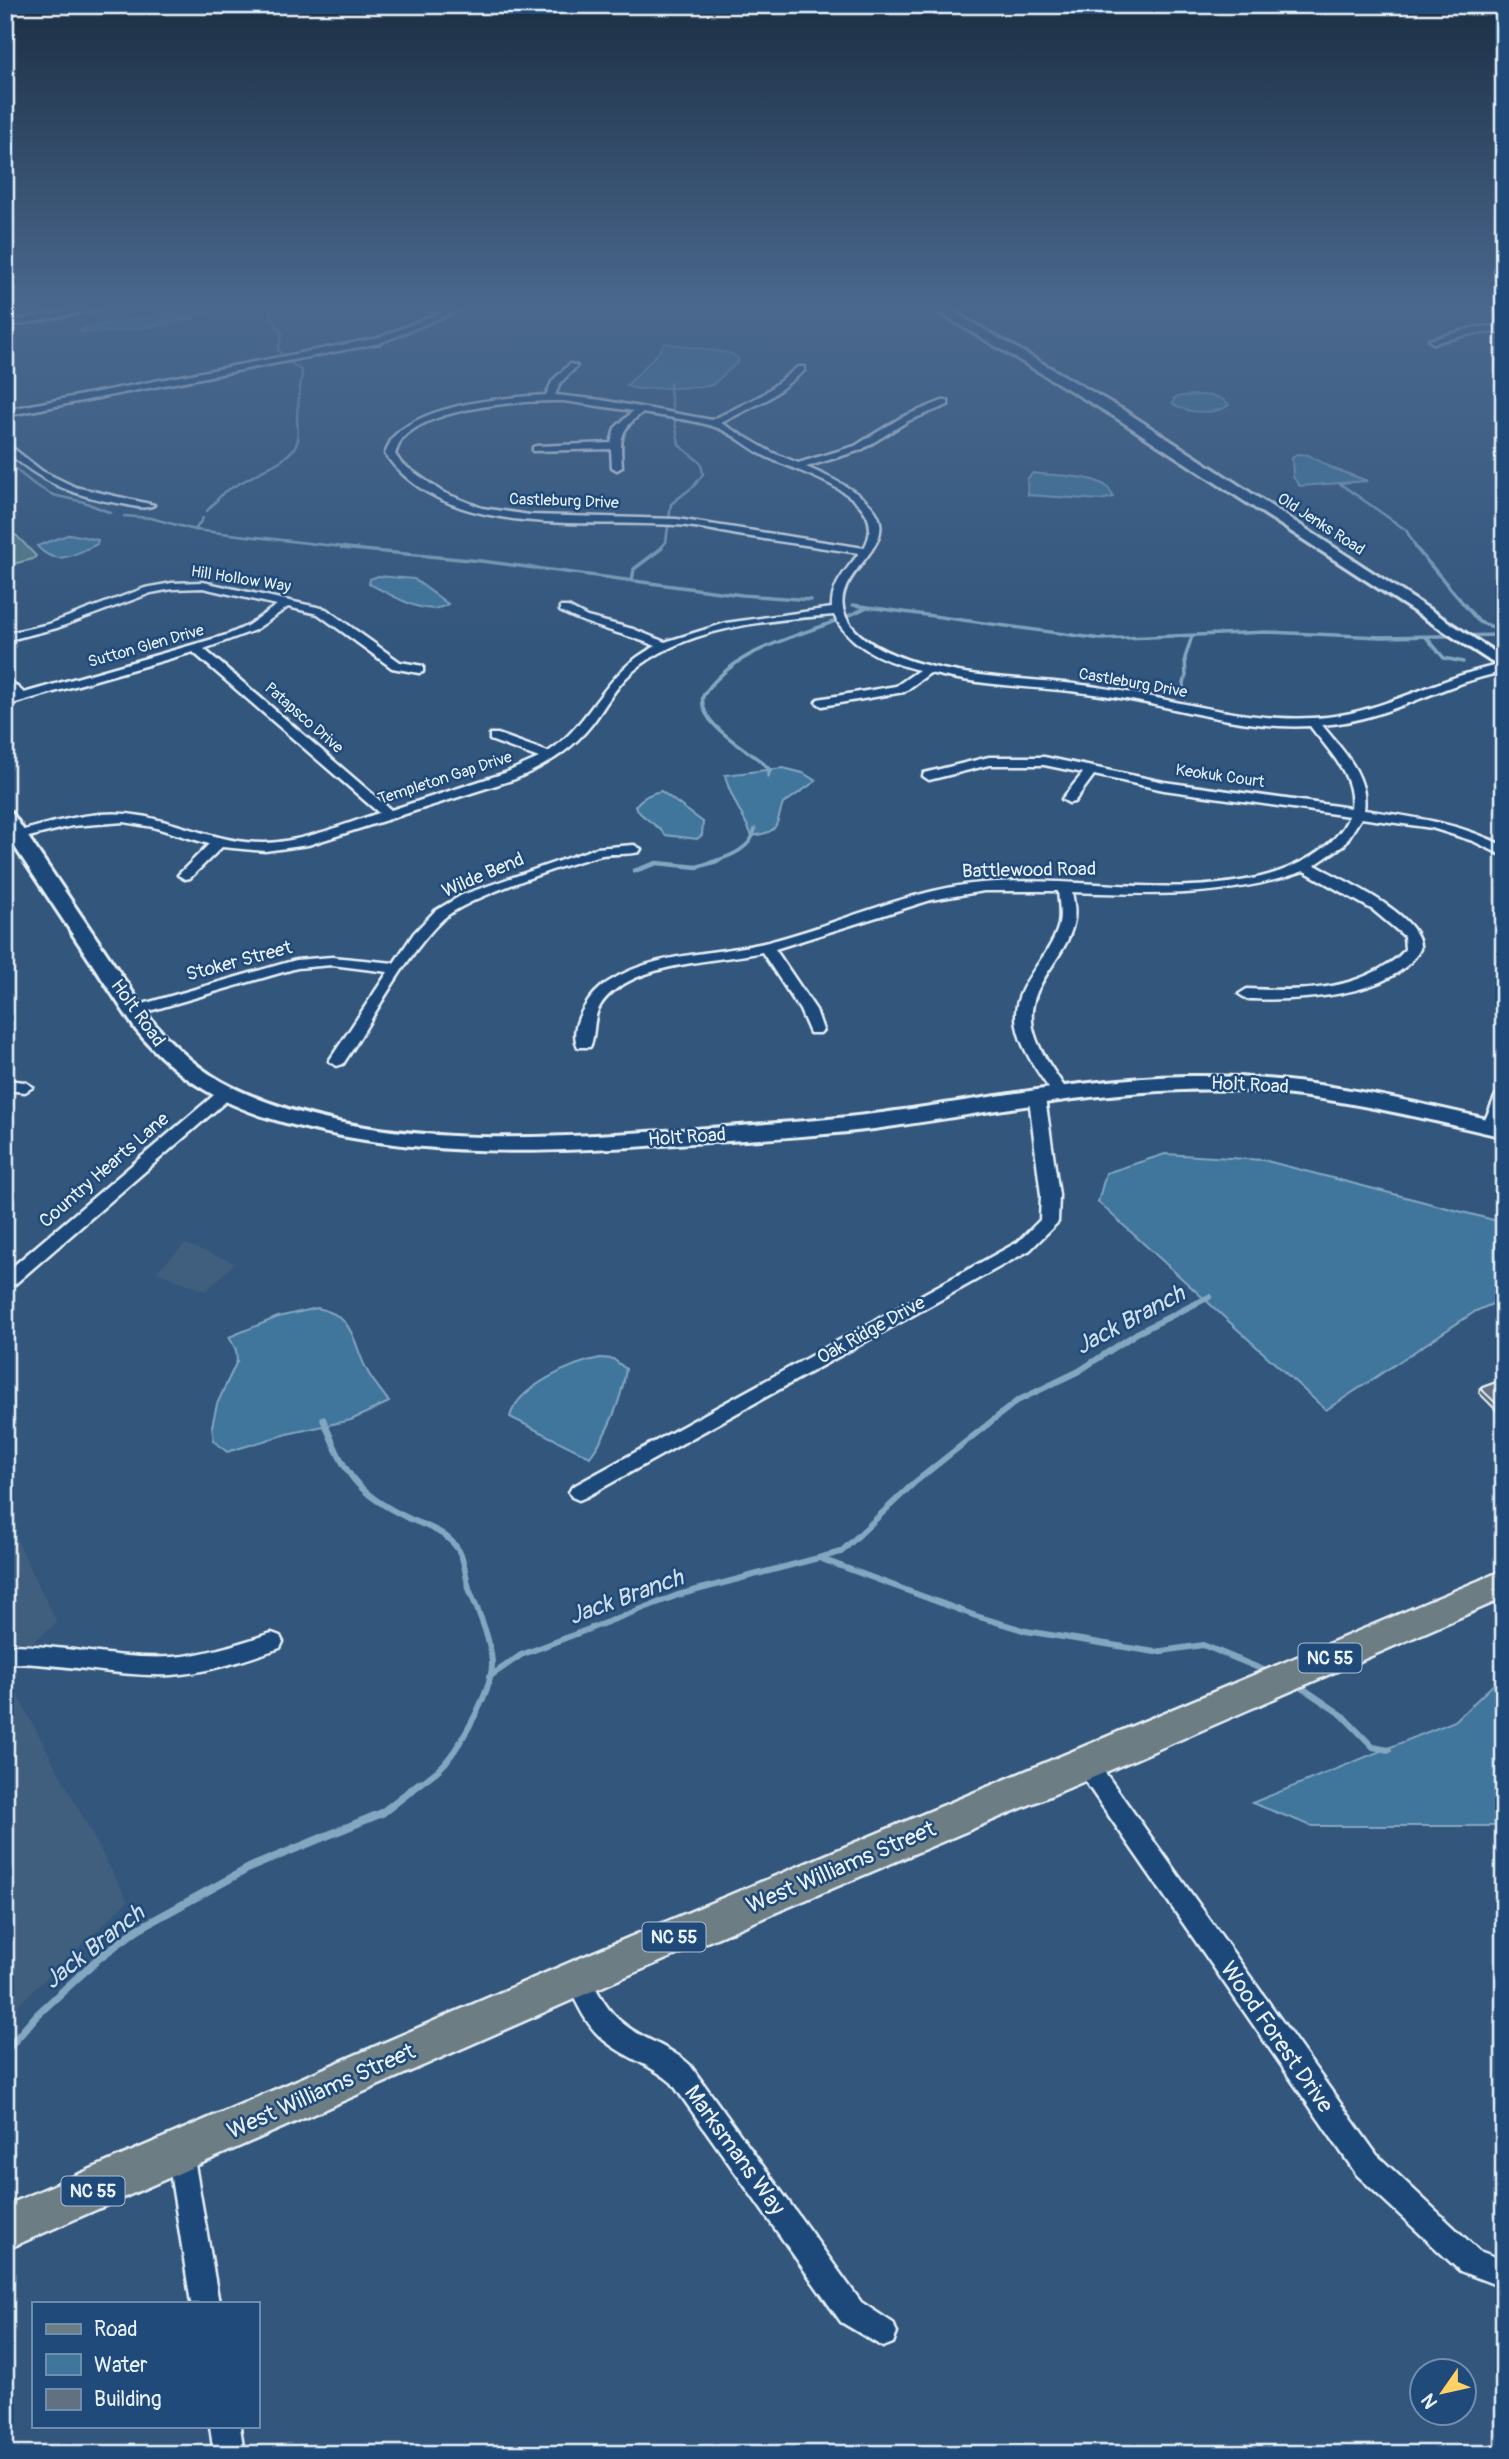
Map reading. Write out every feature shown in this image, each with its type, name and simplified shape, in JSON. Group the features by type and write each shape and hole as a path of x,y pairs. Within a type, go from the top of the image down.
{"main road":[{"name":"West Williams Street","path":"180,2153 579,1980 601,1968 1086,1764 1504,1583"},
{"name":"NC 55","path":"5,2228 180,2153"}],"street":[{"name":"Castleburg Drive","path":"422,422 409,427 394,439 390,454 398,465 438,494 455,503 481,511 530,518 677,522 865,551"},
{"path":"617,467 616,432 625,422"},
{"name":"Castleburg Drive","path":"706,422 735,431 762,451 847,491 866,503 876,518 877,528 841,587 836,598 836,611 851,632 868,646 893,658 928,669 993,680 1094,690 1240,720 1314,723 1361,715 1450,679 1504,666"},
{"path":"796,467 858,448 901,422"},
{"name":"Old Jenks Road","path":"1132,422 1504,666"},
{"path":"5,445 29,469 60,486 91,496 149,505"},
{"path":"536,449 615,446"},
{"name":"Hill Hollow Way","path":"5,638 53,626 140,593 165,587 203,585 322,611 396,665 419,669"},
{"name":"Sutton Glen Drive","path":"5,702 241,633 288,602"},
{"path":"564,610 665,646"},
{"name":"Templeton Gap Drive","path":"12,837 73,822 118,818 141,820 217,844 283,846 319,838 510,776 549,757 575,737 629,668 665,646 694,636 777,616 836,611"},
{"name":"Patapsco Drive","path":"197,648 389,815"},
{"path":"822,702 900,689 928,669"},
{"path":"5,680 22,697"},
{"path":"1314,723 1349,773 1357,792 1357,813"},
{"path":"494,737 549,757"},
{"name":"Keokuk Court","path":"929,776 978,763 1044,761 1172,788 1447,827 1478,838 1504,852"},
{"path":"1069,799 1091,770"},
{"name":"Battlewood Road","path":"584,1044 583,1027 590,1009 606,990 653,969 766,947 894,904 943,892 989,887 1168,890 1221,887 1272,877 1304,865 1335,846 1349,830 1357,813"},
{"name":"Holt Road","path":"5,817 12,837 161,1047 191,1071 226,1093 291,1117 353,1131 431,1139 544,1143 710,1135 873,1122 1061,1094 1185,1083 1273,1085 1345,1094 1497,1129"},
{"path":"185,875 217,844"},
{"name":"Wilde Bend","path":"337,1061 429,924 467,898 601,851 634,849"},
{"path":"1247,993 1307,996 1343,990 1394,967 1413,949 1414,942 1401,923 1304,865"},
{"path":"1061,1094 1030,1043 1023,1013 1028,993 1061,940 1066,925 1068,913 1064,887"},
{"path":"766,947 808,1010 815,1030"},
{"name":"Stoker Street","path":"134,1011 305,962 352,962 397,968"},
{"path":"5,1085 26,1087"},
{"name":"Country Hearts Lane","path":"9,1280 226,1093"},
{"path":"1497,1129 1504,1095"},
{"name":"Oak Ridge Drive","path":"579,1492 1024,1246 1049,1223 1049,1195 1037,1098"},
{"path":"5,1654 32,1652 87,1660 172,1666 215,1660 272,1642"},
{"name":"Wood Forest Drive","path":"1086,1764 1367,2165 1470,2261 1504,2274"},
{"name":"Marksmans Way","path":"579,1980 592,2005 618,2036 667,2060 681,2074 851,2312 883,2333"},
{"path":"180,2153 205,2302"},
{"path":"225,2428 229,2454"}],"shaded area":[{"path":"185,1244 235,1263 206,1291 156,1272"},
{"path":"5,1515 57,1623 5,1663"},
{"path":"5,1672 128,1901 5,2017"}],"green space":[{"path":"16,535 36,556 5,566 5,537"}],"water":[{"path":"1297,454 1308,455 1334,469 1368,481 1300,486 1293,477 1292,458"},
{"path":"1033,473 1091,479 1109,489 1113,497 1101,500 1028,495 1027,479"},
{"path":"70,534 98,540 97,544 74,555 59,558 44,553 37,546"},
{"path":"378,576 414,579 448,604 429,609 408,603 369,584 370,579"},
{"path":"783,768 803,773 816,781 783,804 773,829 752,836 725,775"},
{"path":"661,791 703,822 702,835 697,839 665,835 641,814 635,806 646,796"},
{"path":"1165,1154 1263,1160 1501,1222 1504,1224 1504,1299 1476,1311 1326,1410 1098,1202 1106,1173"},
{"path":"317,1308 330,1312 347,1325 369,1374 389,1402 351,1420 287,1434 227,1452 214,1441 212,1426 217,1404 237,1361 236,1350 229,1337 278,1317"},
{"path":"600,1358 613,1359 626,1369 613,1415 590,1457 510,1417 515,1406 534,1386 576,1365"},
{"path":"1500,1678 1504,1679 1504,1826 1312,1826 1252,1803 1455,1721"}],"building":[{"path":"1504,1379 1504,1411 1480,1388"}],"waterway":[{"path":"207,511 224,492 282,460 295,448 298,440 297,422"},
{"path":"660,549 666,542 671,504 694,486 703,474 701,463 679,445 675,422"},
{"path":"5,461 35,485 53,495 84,502 111,513"},
{"path":"1339,483 1406,530 1417,549"},
{"path":"124,516 151,518 195,530"},
{"path":"195,530 203,518"},
{"path":"195,530 360,549"},
{"path":"341,548 481,561 632,581"},
{"path":"632,581 634,569 662,548"},
{"path":"1416,548 1479,622 1504,631"},
{"path":"632,581 742,595 811,600"},
{"path":"853,605 1101,639 1267,632 1381,637 1504,635"},
{"path":"768,776 770,770 763,763 724,734 707,716 703,696 718,678 757,651 867,607"},
{"path":"1181,695 1186,676 1185,658 1192,636"},
{"path":"1426,637 1444,658 1463,662"},
{"path":"715,861 734,854 745,846 755,829"},
{"path":"634,871 657,863 697,867 720,860"},
{"name":"Jack Branch","path":"490,1676 521,1655 678,1595 841,1552 914,1483 1017,1401 1079,1371 1137,1333 1209,1297"},
{"path":"323,1419 346,1468 364,1490 391,1509 448,1538 457,1547 489,1644 492,1662 490,1676"},
{"path":"819,1558 976,1616 1026,1631 1155,1652 1203,1645 1271,1673"},
{"name":"Jack Branch","path":"417,1786 446,1762 476,1714 490,1676"},
{"path":"1298,1685 1342,1715 1373,1747 1389,1750"},
{"name":"Jack Branch","path":"5,2052 37,2015 100,1957 138,1929 251,1867 382,1813 419,1784"}]}
